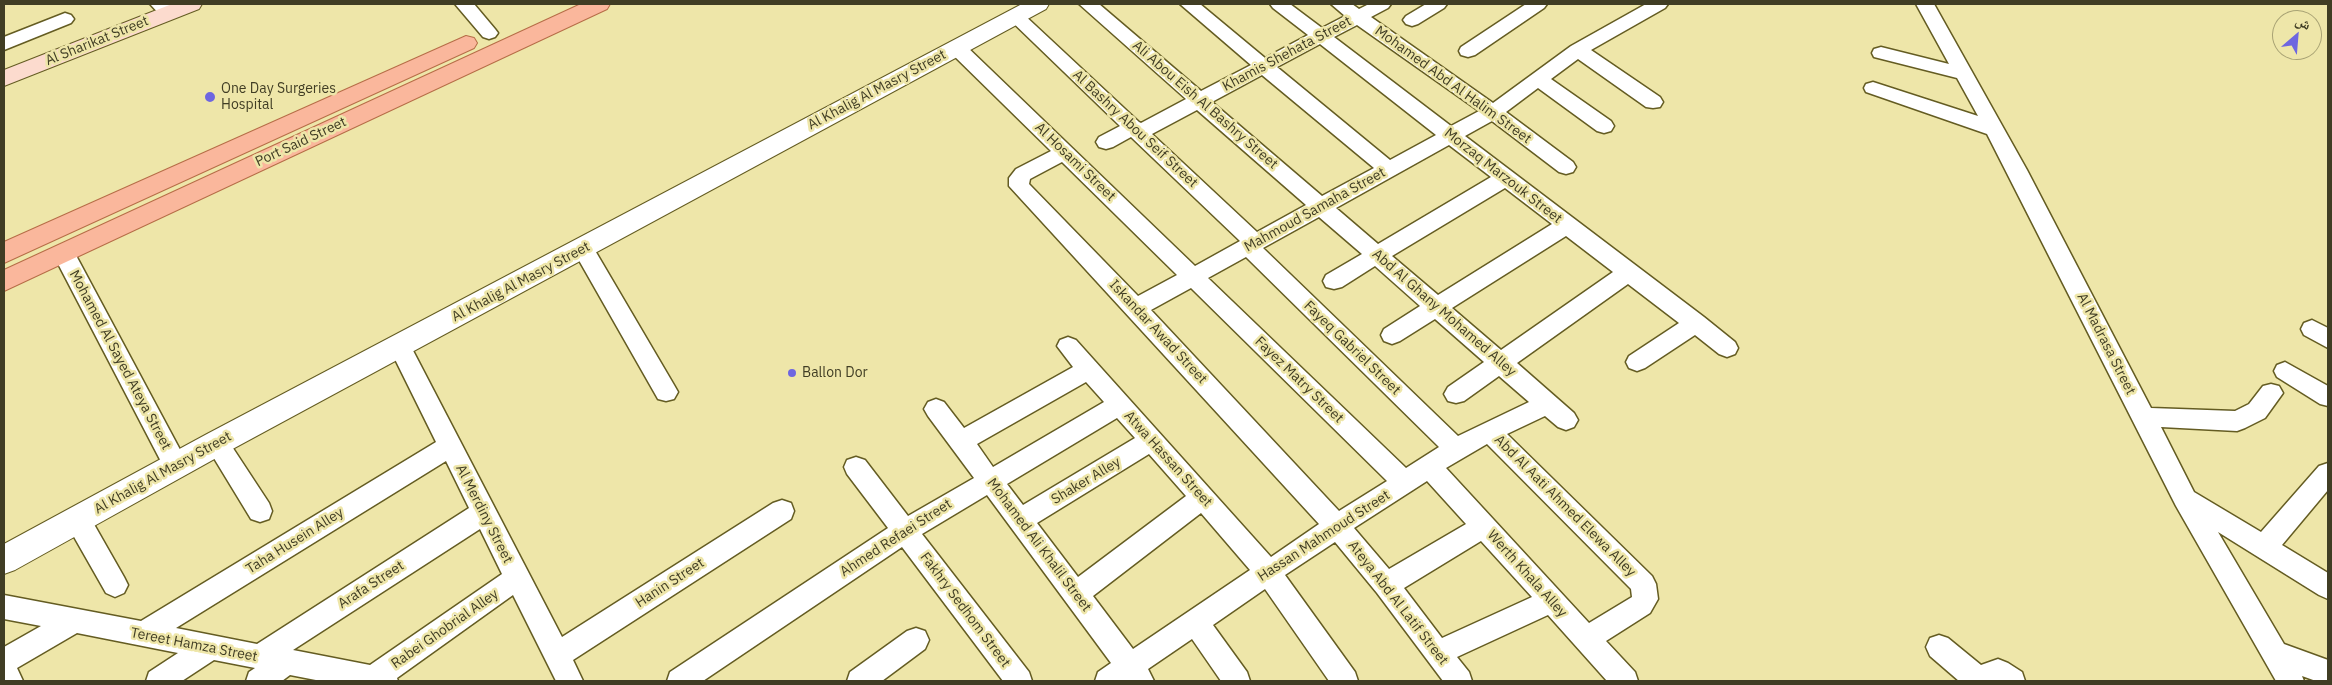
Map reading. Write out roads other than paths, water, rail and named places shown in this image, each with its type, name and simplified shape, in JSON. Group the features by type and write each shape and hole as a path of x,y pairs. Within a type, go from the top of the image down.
{"main road":[{"name":"Al Sharikat Street","path":"4,78 164,8 191,4"},
{"name":"Port Said Street","path":"4,253 554,4"},
{"name":"Port Said Street","path":"4,281 599,4"}],"street":[{"path":"464,4 489,33"},
{"name":"Al Khalig Al Masry Street","path":"4,560 217,443 1038,4"},
{"name":"Ali Abou Eish Al Bashry Street","path":"1088,4 1322,206"},
{"path":"1189,4 1389,170"},
{"name":"Morzaq Marzouk Street","path":"1279,4 1727,348"},
{"name":"Mohamed Abd Al Halim Street","path":"1340,4 1493,112 1566,167"},
{"name":"Khamis Shehata Street","path":"1106,142 1137,130 1199,100 1382,4"},
{"path":"1412,20 1438,4"},
{"path":"1468,51 1538,4"},
{"name":"Mahmoud Samaha Street","path":"1136,308 1493,112 1537,78 1578,50 1659,4"},
{"name":"Al Madrasa Street","path":"1924,7 1994,129 2130,388 2142,417 2185,498 2291,681"},
{"name":"Al Bashry Abou Seif Street","path":"1015,16 1137,130 1252,245"},
{"path":"4,44 65,19"},
{"name":"Al Hosami Street","path":"957,48 1193,277"},
{"path":"1578,50 1653,102"},
{"path":"1881,53 1964,74"},
{"path":"1537,78 1604,126"},
{"path":"1874,88 1994,129"},
{"name":"Iskandar Awad Street","path":"1064,152 1023,174 1019,178 1019,186 1136,308 1337,526"},
{"path":"1334,281 1506,178"},
{"name":"Abd Al Ghany Mohamed Alley","path":"1322,206 1557,412"},
{"path":"1392,335 1567,224"},
{"name":"Fayeq Gabriel Street","path":"1252,245 1456,449"},
{"path":"584,248 666,392"},
{"name":"Mohamed Al Sayed Ateya Street","path":"64,254 176,466"},
{"path":"1456,394 1629,272"},
{"name":"Fayez Matry Street","path":"1193,277 1406,483"},
{"path":"1637,362 1696,323"},
{"name":"Al Merdiny Street","path":"400,346 449,446 570,681"},
{"name":"Atwa Hassan Street","path":"1068,346 1268,572 1345,681"},
{"path":"960,442 1088,369"},
{"path":"2285,371 2328,395"},
{"path":"2142,417 2237,421 2257,411 2271,393"},
{"name":"Ahmed Refaei Street","path":"680,681 904,531 1119,405"},
{"name":"Mohamed Ali Khalil Street","path":"936,409 1135,674"},
{"name":"Hassan Mahmoud Street","path":"1108,681 1135,674 1194,621 1456,449 1489,431 1557,412"},
{"name":"Abd Al Aati Ahmed Elewa Alley","path":"1489,431 1643,584 1645,599 1641,605 1586,639"},
{"name":"Shaker Alley","path":"1020,520 1151,441"},
{"path":"217,443 260,511"},
{"name":"Taha Husein Alley","path":"142,635 449,446"},
{"name":"Fakhry Sedhom Street","path":"856,467 1019,681"},
{"name":"Werth Khala Alley","path":"1430,467 1625,681"},
{"path":"2264,547 2328,473"},
{"path":"1075,594 1202,498"},
{"path":"2185,498 2328,587"},
{"name":"Hanin Street","path":"558,655 782,511"},
{"name":"Arafa Street","path":"259,669 483,513"},
{"path":"78,520 115,585"},
{"name":"Ateya Abd Al Latif Street","path":"1337,526 1386,585 1459,681"},
{"path":"1386,585 1484,526"},
{"name":"Rabei Ghobrial Alley","path":"367,679 517,578"},
{"path":"1438,653 1552,601"},
{"name":"Tereet Hamza Street","path":"4,607 210,648 259,669"},
{"path":"1194,621 1237,681"},
{"path":"4,661 73,622"},
{"path":"860,681 916,640"},
{"path":"1939,647 1978,680 1982,680 1993,672 1998,672 2012,681"},
{"path":"159,681 210,648"},
{"path":"2275,653 2328,673"},
{"path":"259,669 287,662 367,679"},
{"path":"4,670 10,681"}],"place":[{"name":"One Day Surgeries Hospital","path":"210,97"},
{"name":"Ballon Dor","path":"792,373"}]}
